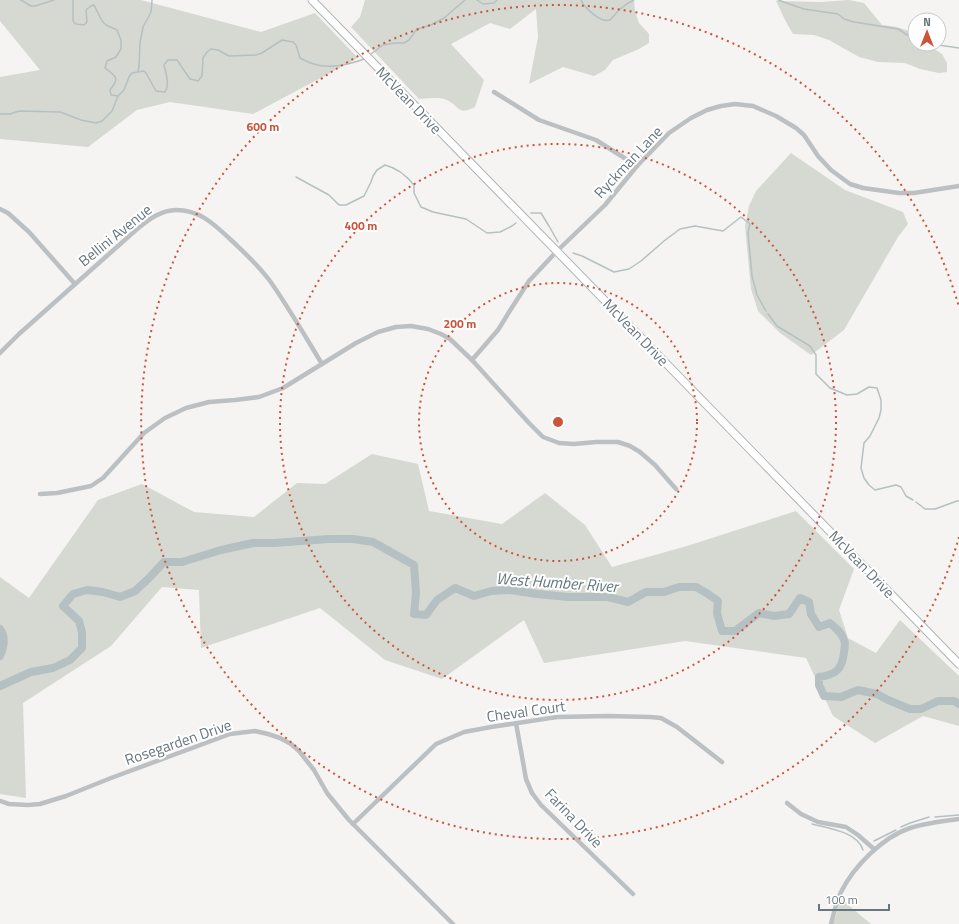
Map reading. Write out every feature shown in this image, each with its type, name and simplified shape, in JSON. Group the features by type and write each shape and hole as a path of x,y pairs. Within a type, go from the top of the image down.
{"main road":[{"name":"McVean Drive","path":"312,0 959,664"}],"street":[{"path":"494,92 539,120 596,140 637,166"},
{"name":"Ryckman Lane","path":"472,360 498,330 529,282 558,251 605,206 637,166 669,133 691,118 707,110 735,104 753,106 776,116 804,134 818,156 831,170 850,184 863,188 899,193 914,193 959,186"},
{"path":"0,209 8,213 29,232 75,284"},
{"name":"Bellini Avenue","path":"0,353 19,334 136,230 162,212 175,210 192,212 206,218 244,253 269,280 297,322 322,364"},
{"path":"40,494 57,493 91,486 103,478 144,433 165,418 181,410 209,402 259,397 283,388 378,332 405,326 428,329 450,339 472,360 529,423 544,437 559,443 574,444 618,442 630,446 640,452 655,465 676,489"},
{"name":"Cheval Court","path":"353,824 436,744 464,732 556,716 662,718 677,727 722,762"},
{"name":"Farina Drive","path":"516,723 526,779 532,793 541,805 633,894"},
{"name":"Rosegarden Drive","path":"0,801 9,804 40,804 66,796 230,734 254,731 280,738 299,751 314,770 327,793 353,824 453,924"},
{"path":"787,803 801,814 818,822 846,827 874,849"},
{"path":"831,924 835,906 852,873 874,849 893,836 909,828 959,819"}],"shaded area":[{"path":"0,0 141,0 261,32 315,13 358,58 253,114 170,102 137,110 88,147 0,139 0,77 40,70 0,21"},
{"path":"365,0 634,0 635,11 639,23 649,34 649,43 613,60 605,70 594,76 563,67 529,84 538,37 536,9 510,29 490,23 451,44 484,80 475,107 464,111 458,109 449,101 441,98 419,99 351,27 360,17"},
{"path":"849,0 864,3 882,25 907,31 907,52 939,52 942,54 947,63 947,72 939,73 920,69 905,63 878,62 859,57 829,40 814,35 793,34 776,1 821,2"},
{"path":"791,153 845,190 903,212 908,224 898,237 844,330 811,355 780,333 758,311 751,289 745,226 749,206 756,191"},
{"path":"372,454 418,464 429,511 502,524 545,493 585,525 612,567 687,546 796,511 854,569 839,610 848,638 876,653 900,620 959,676 959,726 923,716 875,743 833,716 806,658 685,641 544,663 524,620 442,679 385,660 320,608 201,648 199,590 162,587 111,646 23,703 26,798 0,794 0,577 29,598 98,500 142,484 194,512 254,517 297,483 325,484"},
{"path":"841,899 871,924 833,924"}],"waterway":[{"path":"21,0 31,6 54,0"},
{"path":"73,0 73,21 76,24 84,25 87,22 86,10 94,5 102,21 106,25 117,30 121,40 121,49 116,57 107,61 105,68 114,75 116,80 110,90 111,95 118,96"},
{"path":"138,71 143,27 151,12 152,0"},
{"path":"371,54 383,45 404,43 409,40 417,29 431,25 444,18 465,0"},
{"path":"477,0 483,4 494,3 497,0"},
{"path":"581,0 584,6 594,15 606,20 610,20 618,11 634,0"},
{"path":"778,0 804,9 838,14 844,19 854,22 898,29 907,35"},
{"path":"0,114 10,114 19,111 60,112 81,120 96,123 102,121 112,111 118,96 124,90 132,73 144,71 156,91 165,92 167,86 167,75 164,65 168,60 177,60 190,79 198,81 202,76 203,58 211,49 218,50 229,56 256,55 262,53 282,40 293,42 296,45 300,58 310,63 326,66 339,66 364,59"},
{"path":"947,46 959,48"},
{"path":"296,177 329,195 339,205 346,205 364,196 377,170 385,165 397,170 411,181 414,185 414,193 421,207 433,212 466,219 487,233 500,232 516,223"},
{"path":"531,213 541,213 558,242"},
{"path":"573,253 614,272 629,269 680,229 695,226 723,231 741,217 750,224 748,233 752,276 757,295 766,311"},
{"path":"768,314 777,326 810,346 816,355 816,374 830,388 847,395 857,394 869,387 877,388 881,400 881,410 879,418 870,436 864,443 861,468 864,478 875,490 896,485 901,487 906,496 913,500"},
{"path":"916,502 925,509 935,509 959,501"},
{"name":"West Humber River","path":"0,686 31,672 53,668 70,660 82,648 82,632 79,621 63,606 73,594 87,590 103,592 120,597 135,591 164,562 182,562 221,550 253,543 353,539 373,542 414,565 416,593 414,614 426,615 437,600 455,588 474,596 491,591 510,590 568,597 608,597 628,602 646,592 664,592 679,587 696,587 718,601 717,613 722,631 735,631 759,613 774,616 789,614 800,598 809,602 811,614 819,627 830,623 837,629 845,642 843,659 840,667 830,675 819,677 819,685 824,696 841,697 858,690 877,694 910,709 921,709 938,701 954,701 959,704"},
{"name":"West Humber River","path":"0,629 4,642 0,656"},
{"path":"935,817 959,815"},
{"path":"901,827 929,817"},
{"path":"812,824 834,829 849,835 860,844 863,850"},
{"path":"874,841 896,830"}]}
